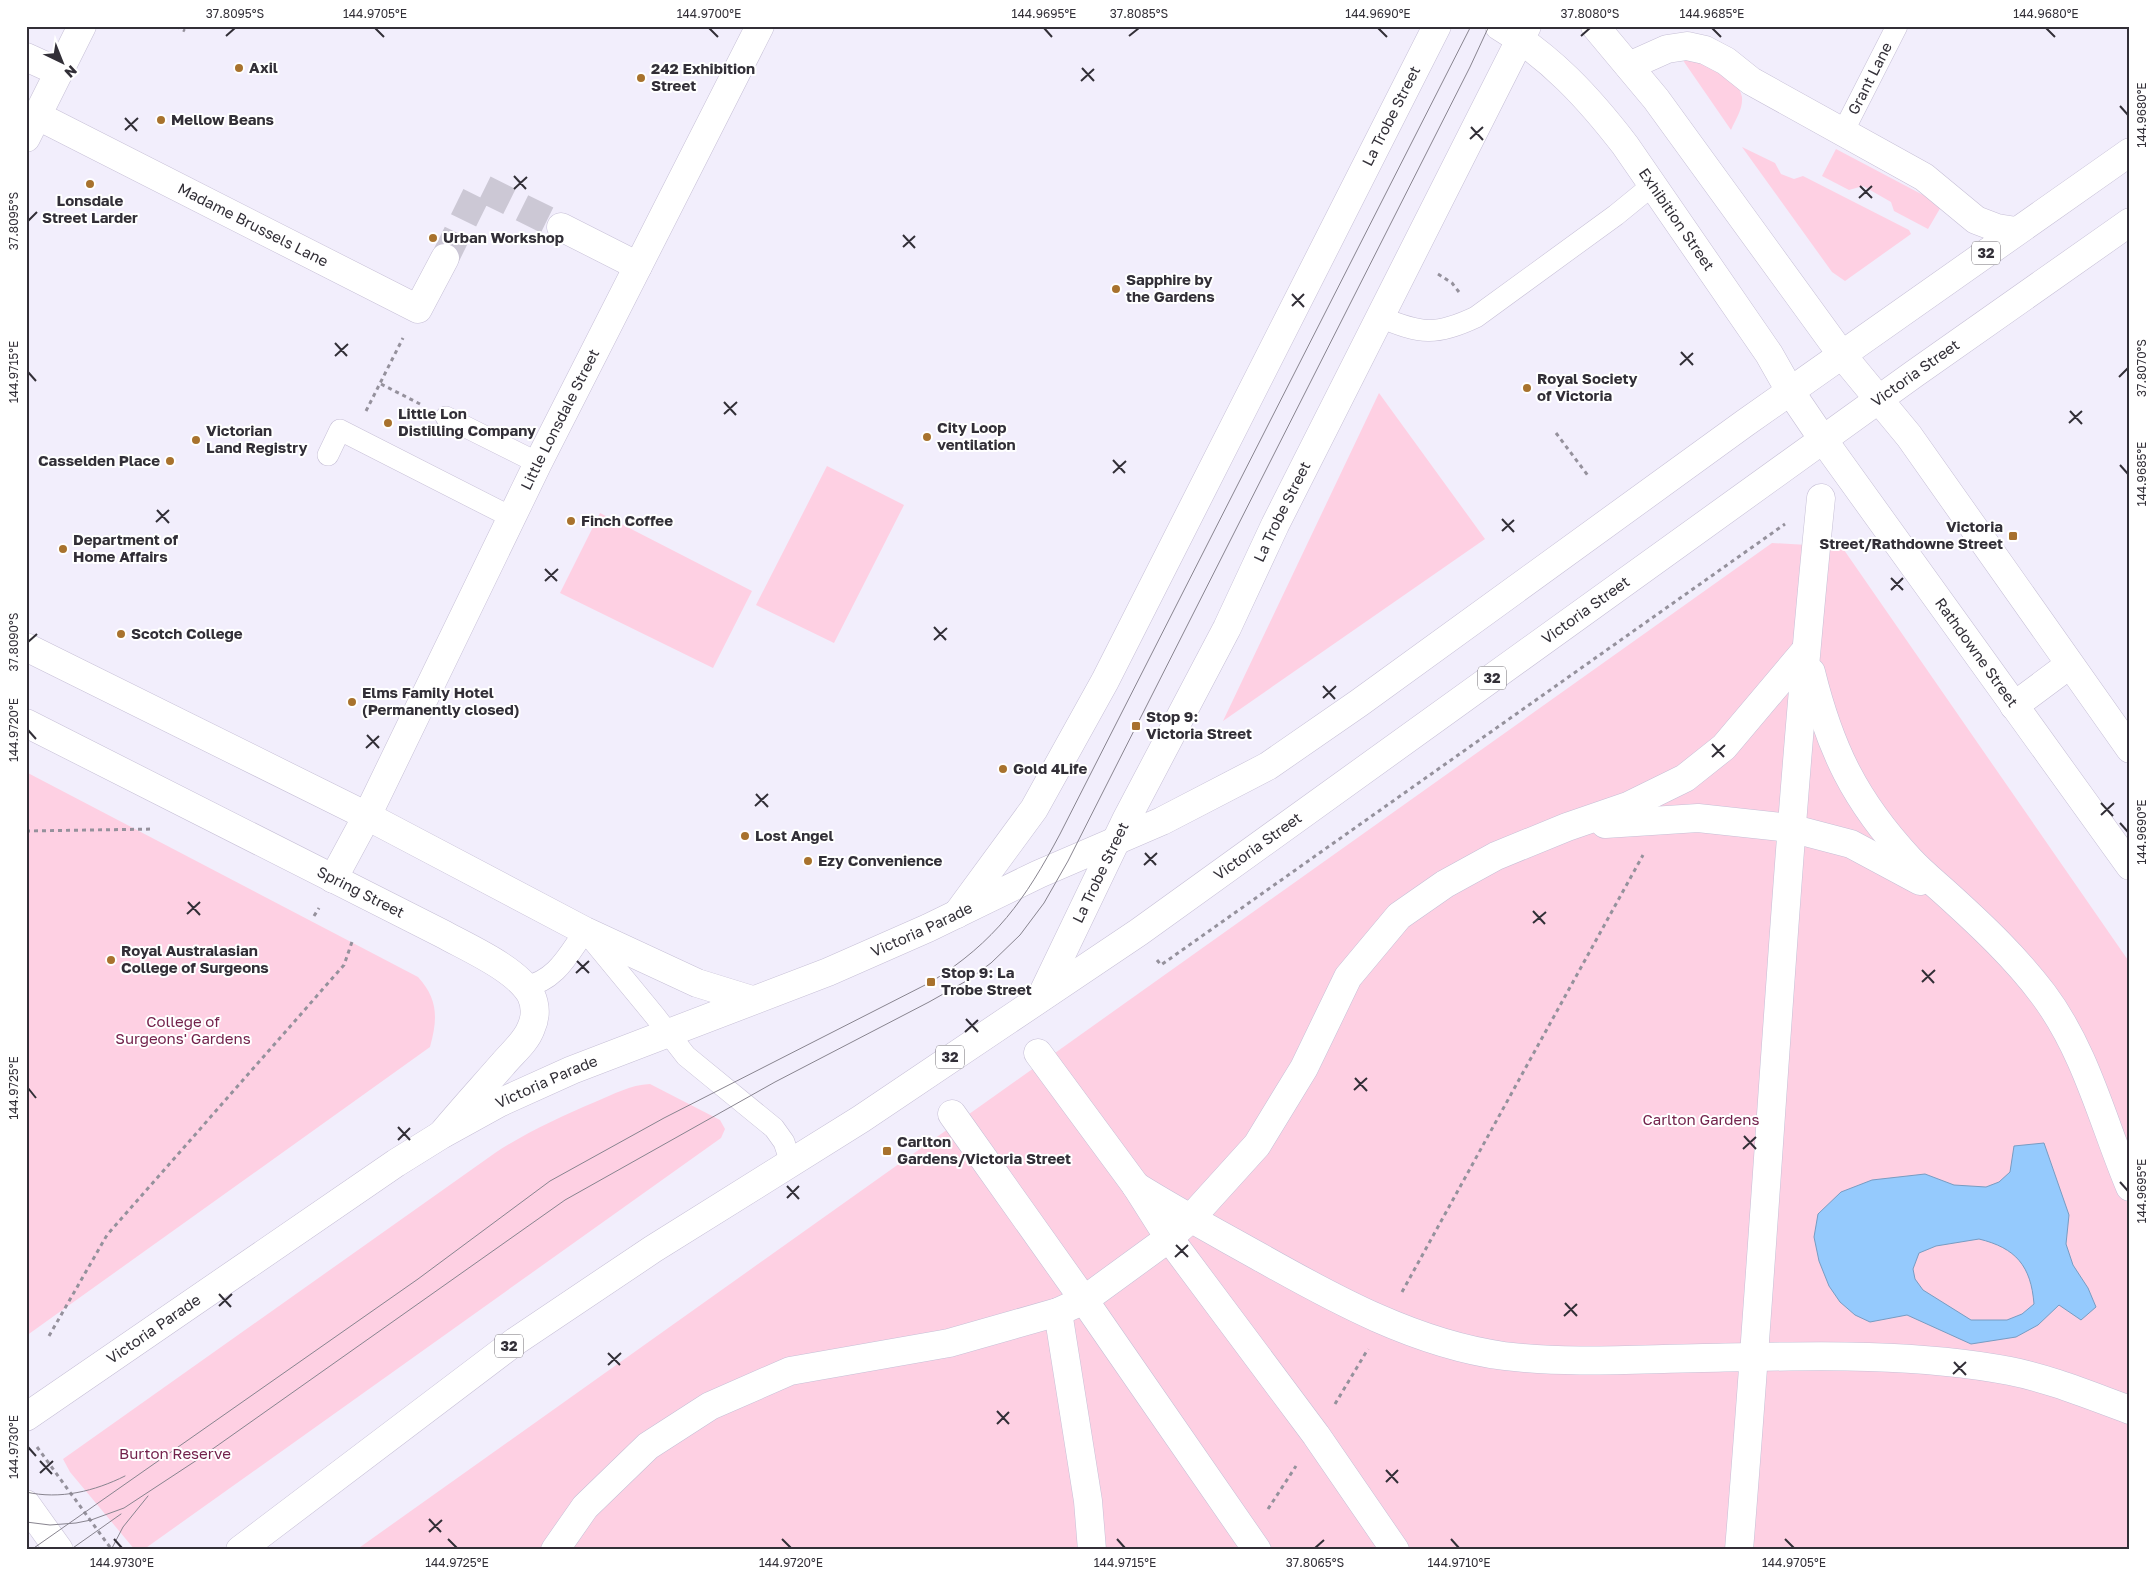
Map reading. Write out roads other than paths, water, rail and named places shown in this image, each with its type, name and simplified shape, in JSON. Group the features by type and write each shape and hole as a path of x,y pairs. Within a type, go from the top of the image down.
{"street":[{"path":"32,127 82,26"},
{"name":"Little Lonsdale Street","path":"333,879 367,816 538,462 760,26"},
{"name":"La Trobe Street","path":"957,914 1034,809 1105,681 1437,26"},
{"path":"1595,26 1661,106 1842,355 1909,436 2130,749"},
{"name":"La Trobe Street","path":"1041,997 1116,840 1227,628 1275,525 1380,317 1516,31"},
{"name":"Exhibition Street","path":"1516,31 1553,64 1607,121 1654,184 1770,354 1790,391 1824,441"},
{"path":"1629,66 1667,49 1695,46 1721,58 1751,81 1924,177 1976,220 1997,228 2016,231"},
{"path":"26,56 59,72"},
{"name":"Madame Brussels Lane","path":"32,127 418,309 445,258"},
{"name":"32","path":"1116,840 1162,822 1231,787 1305,742 1790,391 2130,152"},
{"name":"Victoria Street","path":"1041,997 1139,932 2130,222"},
{"path":"561,227 638,266"},
{"name":"Rathdowne Street","path":"1824,441 2130,866"},
{"path":"1739,1550 1755,1357 1790,828 1805,651 1821,498"},
{"path":"26,647 367,816 585,931 688,979 752,1000"},
{"path":"555,1550 584,1507 648,1446 710,1406 790,1371 950,1343 1058,1312 1084,1300 1168,1238 1190,1219 1257,1144 1304,1068 1348,977 1399,916 1445,884 1496,856 1567,827 1628,806 1685,778 1724,747 1805,651"},
{"path":"1805,651 1822,716 1842,767 1864,804 1911,861 2002,946 2044,995 2072,1042 2102,1110 2130,1187"},
{"path":"2014,706 2070,665"},
{"name":"Spring Street","path":"26,724 473,950 506,971 524,987 535,1004 535,1014 531,1029 518,1047 441,1135"},
{"path":"1567,827 1698,818 1790,828 1851,844 1950,897"},
{"name":"Victoria Parade","path":"29,1428 192,1302 441,1135 499,1104 572,1070 667,1032 828,972 1116,840"},
{"name":"32","path":"240,1550 516,1341 591,1289 861,1119 1041,997"},
{"path":"1038,1053 1136,1186 1168,1238 1316,1435 1395,1550"},
{"path":"952,1114 1253,1544"},
{"path":"1136,1186 1190,1219 1334,1299 1385,1322 1435,1340 1502,1355 1574,1361 1755,1357 1872,1358 1957,1363 2012,1372 2130,1410"},
{"path":"1058,1312 1088,1501 1092,1550"},
{"path":"26,1504 59,1550"}],"lane":[{"name":"Grant Lane","path":"1843,132 1897,26"},
{"path":"1380,317 1407,328 1429,332 1454,327 1469,320 1616,215 1654,184"},
{"path":"446,417 538,462"},
{"path":"328,454 340,430 511,517"},
{"path":"524,987 543,982 552,976 585,931 686,1056 774,1128 784,1142 791,1163"}],"water":[{"path":"2044,1143 2069,1215 2066,1244 2073,1265 2088,1288 2096,1307 2081,1320 2059,1305 2038,1325 2016,1337 1971,1344 1907,1315 1870,1322 1855,1315 1840,1302 1829,1286 1819,1261 1814,1237 1818,1214 1841,1192 1872,1180 1925,1174 1954,1185 1986,1187 1999,1182 2010,1172 2014,1146","holes":["1979,1239 1992,1243 2012,1254 2025,1269 2034,1304 2022,1314 2007,1320 1971,1320 1923,1290 1915,1279 1913,1269 1919,1253 1936,1246"]}],"tunnel":[{"path":"445,258 480,187 561,227"}],"tram line":[{"path":"31,1550 418,1279 550,1181 664,1118 931,982 954,967 991,935 1021,899 1060,834 1471,26"},
{"path":"26,1522 50,1525 76,1523 91,1520 124,1508 197,1460 565,1200 775,1082 968,980 991,963 1020,935 1044,903 1068,861 1489,26"},
{"path":"26,1492 52,1495 77,1493 102,1486 125,1476"},
{"path":"111,1550 123,1527 148,1496"},
{"path":"70,1550 121,1514"}],"place":[{"name":"Axil","path":"239,68"},
{"name":"242 Exhibition Street","path":"641,78"},
{"name":"Mellow Beans","path":"161,120"},
{"name":"Lonsdale Street Larder","path":"90,184"},
{"name":"Urban Workshop","path":"433,238"},
{"name":"Sapphire by the Gardens","path":"1116,289"},
{"name":"Royal Society of Victoria","path":"1527,388"},
{"name":"Little Lon Distilling Company","path":"388,423"},
{"name":"City Loop ventilation","path":"927,437"},
{"name":"Victorian Land Registry","path":"196,440"},
{"name":"Casselden Place","path":"170,461"},
{"name":"Finch Coffee","path":"571,521"},
{"name":"Victoria Street/Rathdowne Street","path":"2013,536"},
{"name":"Department of Home Affairs","path":"63,549"},
{"name":"Scotch College","path":"121,634"},
{"name":"Elms Family Hotel (Permanently closed)","path":"352,702"},
{"name":"Stop 9: Victoria Street","path":"1136,726"},
{"name":"Gold 4Life","path":"1003,769"},
{"name":"Lost Angel","path":"745,836"},
{"name":"Ezy Convenience","path":"808,861"},
{"name":"Royal Australasian College of Surgeons","path":"111,960"},
{"name":"Stop 9: La Trobe Street","path":"931,982"},
{"name":"Carlton Gardens/Victoria Street","path":"887,1151"}],"park label":[{"name":"College of Surgeons' Gardens","path":"183,1030"},
{"name":"Carlton Gardens","path":"1701,1120"},
{"name":"Burton Reserve","path":"175,1454"}]}
